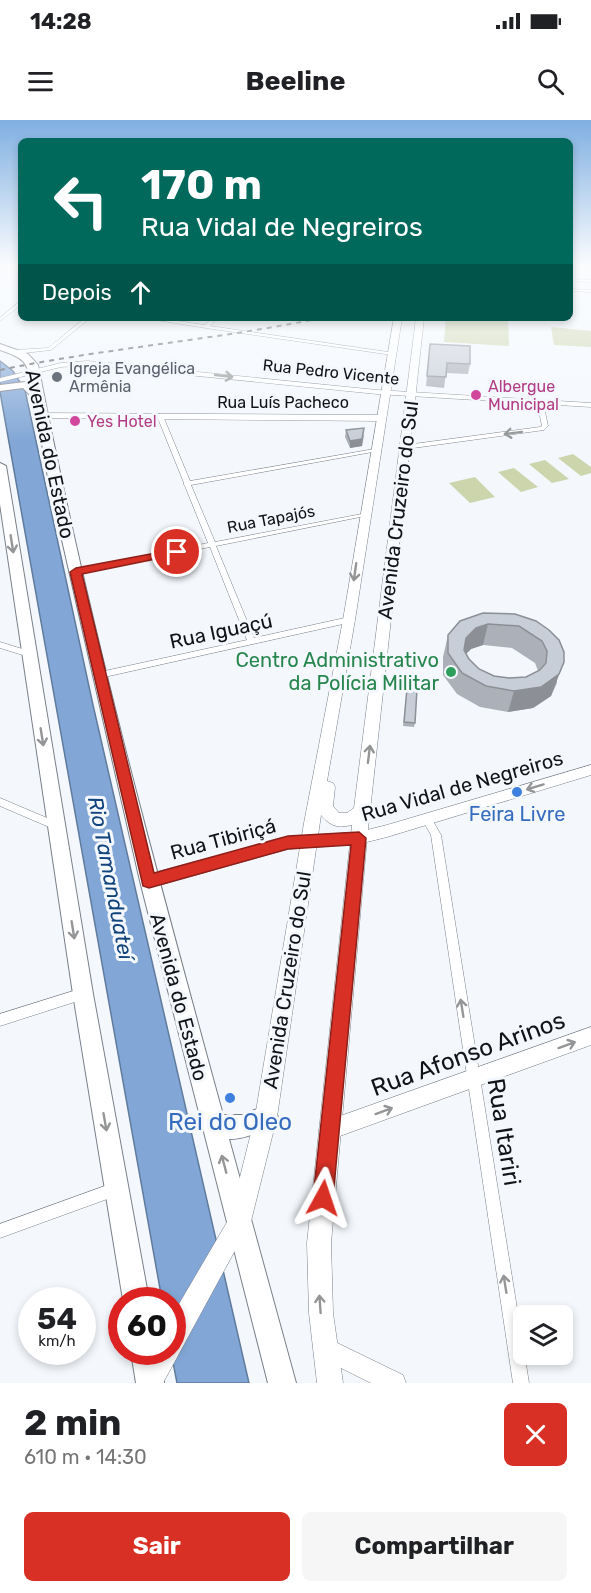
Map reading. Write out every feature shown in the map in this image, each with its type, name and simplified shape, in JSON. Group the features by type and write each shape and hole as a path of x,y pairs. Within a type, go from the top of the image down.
{"highway":[{"name":"Avenida do Estado","path":"0,347 15,351 29,359 30,383 40,415 149,881 282,1383"},
{"path":"0,388 30,383"},
{"path":"0,467 83,994 134,1287"},
{"path":"214,1127 244,1127 266,1117"},
{"path":"147,1365 150,1383"}],"main road":[{"name":"Avenida Cruzeiro do Sul","path":"186,1317 240,1221 266,1117 309,841 349,620 364,514 378,448 397,324"},
{"path":"399,324 411,335"},
{"name":"Avenida Cruzeiro do Sul","path":"330,1383 318,1270 329,1131 359,838 413,388 411,335 417,324"},
{"path":"384,397 413,388"},
{"path":"384,397 399,402 401,424 408,429"},
{"path":"327,735 333,744 325,805 327,812 339,821 362,813"},
{"name":"Avenida Cruzeiro do Sul","path":"150,1383 159,1365"}],"street":[{"path":"15,351 49,349 81,324"},
{"path":"186,324 392,353"},
{"path":"206,327 209,324"},
{"name":"Rua Pedro Vicente","path":"0,380 30,383 68,363 88,363 384,397"},
{"name":"Rua Pedro Vicente","path":"413,388 540,402 591,405"},
{"path":"406,447 542,429 545,426 540,402"},
{"name":"Rua Luís Pacheco","path":"40,415 382,418"},
{"path":"160,416 252,642"},
{"path":"186,483 378,448"},
{"name":"Rua Tapajós","path":"76,572 364,514"},
{"name":"Rua Iguaçú","path":"100,675 349,620"},
{"path":"0,645 29,654"},
{"name":"Rua Vidal de Negreiros","path":"309,841 359,838 591,770"},
{"path":"0,802 56,826"},
{"name":"Rua Itariri","path":"427,819 436,835 520,1383"},
{"name":"Rua Tibiriçá","path":"149,881 288,843 309,841"},
{"path":"0,1020 83,994"},
{"name":"Rua Afonso Arinos","path":"329,1131 591,1036"},
{"path":"0,1231 116,1188"},
{"path":"325,1348 395,1383"}],"green space":[{"path":"446,324 508,324 509,346 444,342"},
{"path":"551,327 591,331 591,347 554,345"},
{"path":"573,454 591,467 591,473 581,476 558,458"},
{"path":"545,460 569,479 552,483 529,464"},
{"path":"514,468 538,487 521,492 498,472"},
{"path":"475,477 495,497 470,503 449,483"}],"water":[{"name":"Rio Tamanduateí","path":"0,361 13,371 25,390 93,705 249,1383 177,1383 174,1365 186,1365 186,1287 160,1287 0,392"}],"building":[{"path":"430,344 470,346 470,364 447,363 446,377 427,376"},
{"path":"364,428 362,439 350,441 346,430"},
{"path":"483,613 515,614 536,621 559,640 564,652 564,662 559,674 541,687 514,691 486,686 462,673 448,653 448,635 460,621","holes":["488,624 519,626 542,641 547,651 546,663 540,670 526,677 494,676 479,669 464,650 466,638 476,628"]},
{"name":"Centro Administrativo da Polícia Militar","path":"407,688 417,689 415,723 404,722"}],"railway":[{"path":"0,370 291,324"}],"place":[{"name":"Igreja Evangélica Armênia","path":"57,377"},
{"name":"Albergue Municipal","path":"476,395"},
{"name":"Yes Hotel","path":"75,421"},
{"name":"Centro Administrativo da Polícia Militar","path":"451,672"},
{"name":"Feira Livre","path":"517,792"},
{"name":"Rei do Oleo","path":"230,1098"}],"route":[{"path":"177,552 76,572 149,881 288,843 359,838 323,1198"}]}
